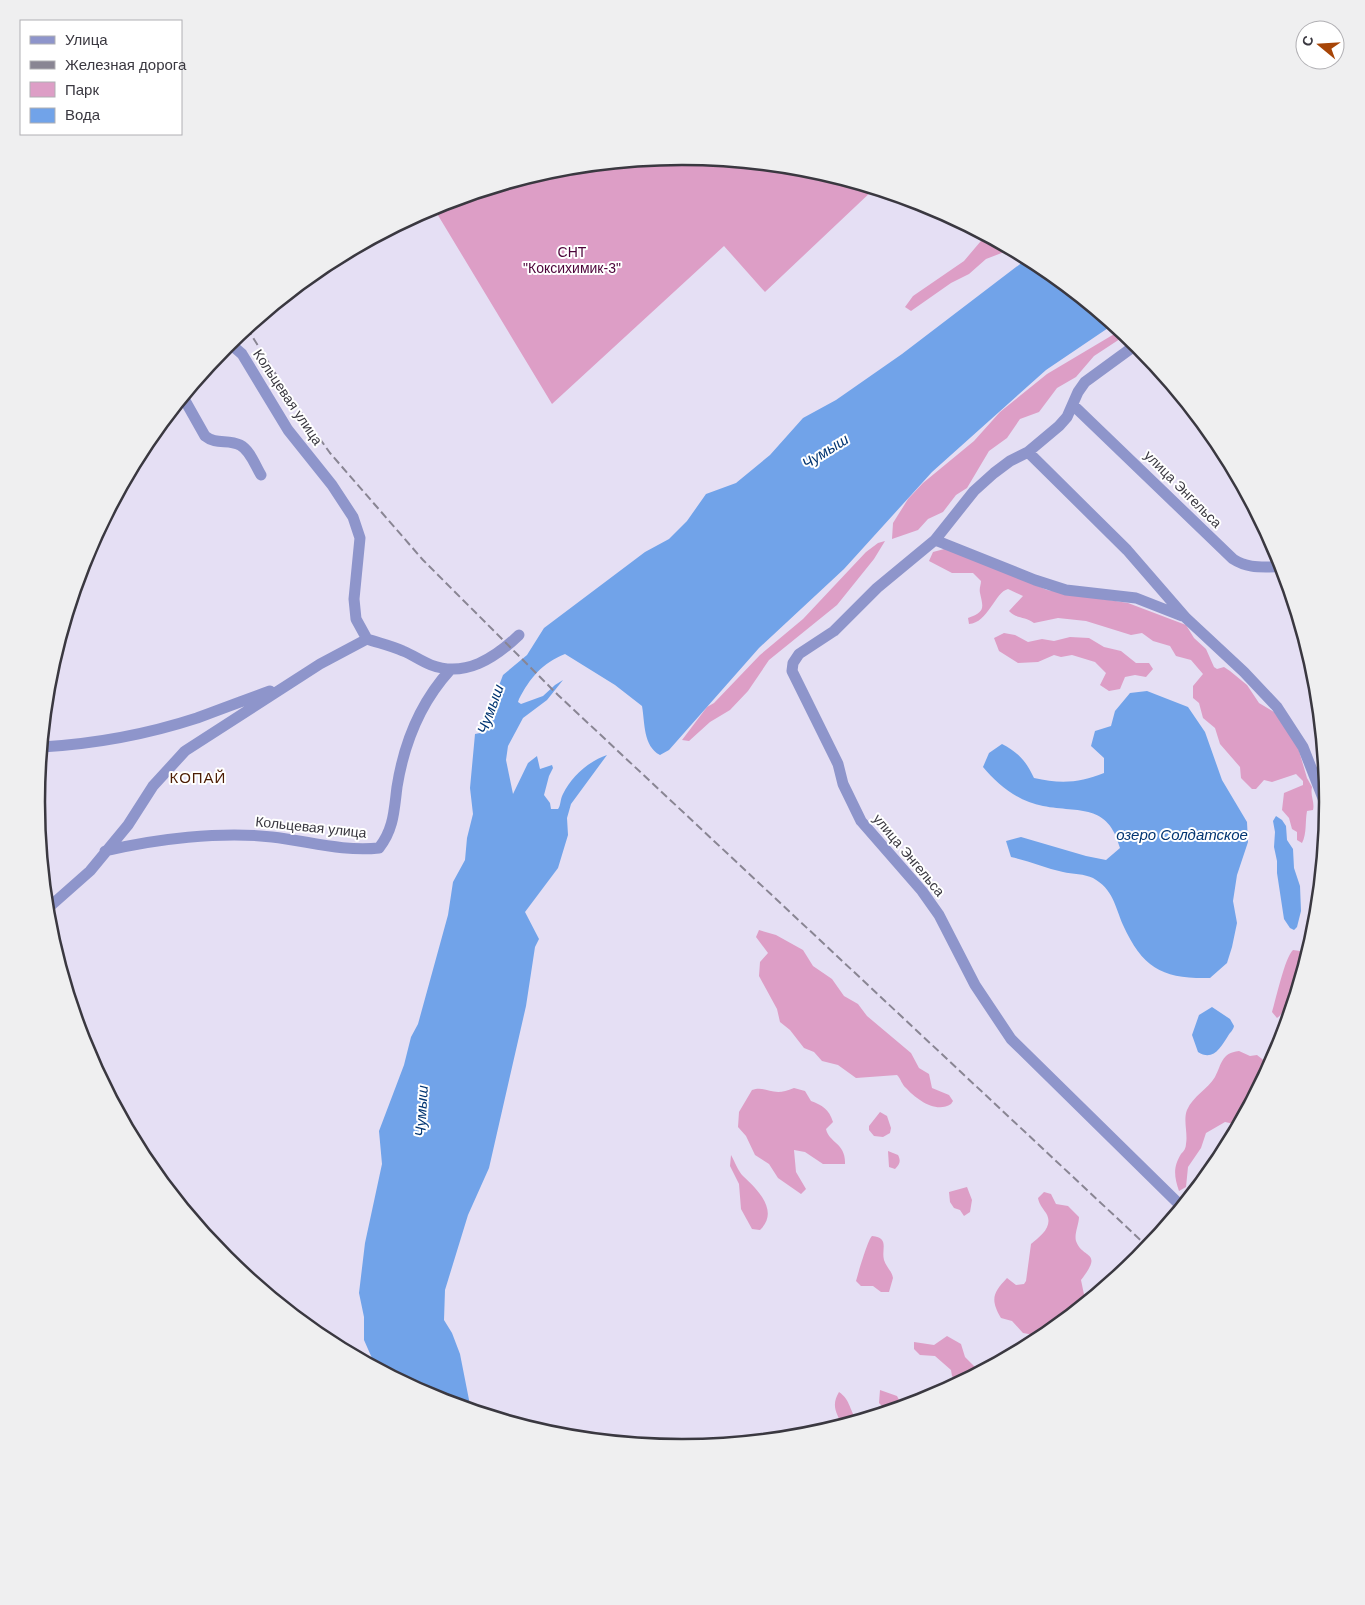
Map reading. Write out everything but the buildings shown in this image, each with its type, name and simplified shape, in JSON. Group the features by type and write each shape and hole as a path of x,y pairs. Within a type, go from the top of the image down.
{"street":[{"name":"Кольцевая улица","path":"236,348 242,354 288,430 332,485 353,516 360,538 354,599 356,619 367,639"},
{"name":"улица Энгельса","path":"1130,349 1085,382 1075,398 1074,405 1063,421 1028,452 1010,460 974,491 935,540 877,588 834,631 799,654 793,663 794,677 838,764 843,784 861,821 922,890 935,909 975,985 1011,1039 1178,1204"},
{"path":"186,403 205,436 218,442 232,442 243,447 261,475"},
{"name":"улица Энгельса","path":"1074,405 1233,559 1248,566 1274,567"},
{"path":"1028,452 1127,550 1186,618 1244,672 1277,707 1303,747 1320,789"},
{"path":"935,540 1066,590 1136,598 1186,618"},
{"path":"53,904 90,871 128,825 153,786 185,751 290,683 367,639 404,651 430,665 450,670 465,669 490,659 519,635"},
{"name":"Кольцевая улица","path":"105,851 128,846 230,834 272,837 361,850 379,848 390,829 397,787 410,732 432,691 450,670"},
{"path":"47,747 64,746 154,730 197,718 290,683"}],"green space":[{"name":"СНТ \"Коксихимик-3\"","path":"641,166 724,166 766,170 807,177 869,194 765,292 724,246 552,404 438,215 478,199 558,177 599,170"},
{"path":"982,240 1004,252 986,259 969,274 951,283 911,311 905,307 913,296 964,261"},
{"path":"1114,334 1120,339 1094,356 1076,377 1057,388 1039,412 1020,419 1007,438 989,451 967,488 956,495 943,512 928,519 918,530 892,539 893,523 908,499 923,483 974,441 1000,412 1047,374"},
{"path":"885,541 874,559 837,605 769,660 748,691 730,710 710,722 689,741 682,740 707,707 714,703 760,655 803,619 866,552 878,543"},
{"path":"948,548 1047,590 1128,603 1186,625 1194,638 1206,649 1214,667 1217,669 1224,667 1247,685 1259,703 1274,712 1297,744 1307,778 1312,787 1313,804 1313,810 1307,811 1302,843 1297,840 1297,832 1292,829 1289,818 1282,810 1284,793 1303,785 1303,781 1296,774 1272,782 1264,780 1256,789 1252,789 1241,778 1240,767 1220,744 1215,728 1203,718 1199,703 1193,698 1193,686 1203,674 1191,660 1176,656 1170,646 1153,641 1142,633 1131,635 1086,621 1058,618 1034,623 1009,611 1023,596 1008,589 1003,591 981,619 969,624 968,618 978,614 982,609 981,581 973,573 952,573 929,561 933,552"},
{"path":"1004,633 1015,635 1028,642 1042,639 1054,641 1070,637 1089,638 1104,647 1121,651 1136,663 1149,663 1153,669 1146,677 1135,675 1125,677 1120,689 1109,691 1100,685 1106,673 1095,662 1072,655 1061,657 1054,655 1038,662 1018,663 999,651 994,638"},
{"path":"759,930 776,935 803,950 813,966 832,979 844,996 858,1004 867,1016 911,1053 919,1068 929,1074 932,1088 949,1095 953,1101 951,1104 939,1107 921,1101 903,1085 897,1075 856,1078 838,1065 822,1061 814,1052 804,1048 790,1030 780,1022 777,1009 759,976 760,962 768,953 756,937"},
{"path":"1293,950 1300,951 1301,956 1288,999 1277,1018 1272,1012 1290,954"},
{"path":"1239,1051 1250,1056 1257,1055 1264,1061 1233,1124 1225,1122 1206,1133 1201,1148 1188,1167 1186,1187 1179,1191 1175,1176 1178,1159 1186,1147 1185,1118 1187,1110 1215,1077 1225,1057"},
{"path":"794,1088 805,1091 811,1101 822,1106 827,1111 833,1122 826,1129 845,1157 845,1164 823,1164 805,1152 794,1150 796,1172 806,1189 801,1194 778,1178 769,1164 755,1155 746,1136 738,1127 739,1112 752,1090 762,1089 780,1092"},
{"path":"880,1112 887,1116 891,1128 890,1133 883,1137 874,1136 869,1130 869,1126"},
{"path":"888,1151 899,1157 898,1166 895,1169 889,1167"},
{"path":"731,1155 740,1172 760,1194 767,1208 766,1223 760,1230 752,1229 741,1209 739,1184 730,1166"},
{"path":"967,1187 972,1200 970,1212 964,1216 950,1202 949,1192"},
{"path":"1044,1192 1051,1194 1056,1204 1068,1206 1079,1217 1076,1241 1079,1247 1090,1256 1091,1264 1081,1280 1085,1297 1034,1335 1023,1333 1012,1321 1001,1318 994,1301 996,1292 1007,1278 1016,1285 1024,1284 1026,1281 1031,1244 1039,1238 1048,1222 1046,1213 1038,1198"},
{"path":"872,1236 881,1239 884,1245 884,1260 893,1278 889,1292 881,1292 873,1286 861,1286 856,1281"},
{"path":"947,1336 961,1344 965,1357 975,1368 954,1378 951,1370 935,1356 920,1355 914,1349 914,1342 934,1345"},
{"path":"880,1390 897,1396 900,1401 883,1407 879,1403"},
{"path":"839,1392 846,1398 855,1416 840,1420 835,1405"}],"water":[{"name":"Чумыш","path":"1022,263 1071,297 1108,328 1046,370 932,472 844,569 759,648 669,750 660,755 650,746 646,734 642,706 615,685 565,654 543,667 523,691 518,702 521,704 543,696 563,680 547,700 523,718 508,746 506,760 513,794 528,763 537,756 540,769 552,765 553,768 544,795 550,803 551,809 558,809 566,788 576,776 587,765 607,755 571,804 567,818 568,835 558,868 525,912 539,939 535,947 526,1006 489,1168 468,1215 445,1290 444,1320 452,1333 460,1354 470,1403 401,1374 373,1359 364,1340 364,1317 359,1293 365,1243 382,1164 379,1131 404,1065 411,1037 418,1024 448,915 453,882 465,860 467,838 473,814 470,788 475,734 485,732 488,727 494,699 503,675 527,655 544,628 645,552 669,539 687,521 706,494 736,483 770,455 803,418 836,400 902,354"},
{"name":"озеро Солдатское","path":"1147,691 1188,707 1205,732 1222,780 1247,822 1248,842 1237,875 1233,901 1237,923 1232,947 1227,963 1210,978 1194,978 1167,973 1147,961 1138,952 1123,925 1109,893 1100,882 1086,876 1067,873 1011,857 1006,841 1021,837 1106,860 1120,848 1115,834 1108,823 1100,817 1080,810 1043,806 1026,801 1002,786 983,767 989,753 1002,744 1021,758 1034,778 1053,781 1078,781 1104,773 1104,758 1091,746 1095,731 1111,726 1115,711 1130,693"},
{"path":"1276,816 1286,826 1287,840 1293,849 1294,868 1300,886 1301,911 1297,927 1294,930 1290,928 1284,919 1274,847 1275,832 1273,821"},
{"path":"1212,1007 1230,1019 1234,1026 1216,1052 1203,1055 1198,1052 1192,1035 1199,1015"}],"railway":[{"path":"251,334 290,397 330,453 423,560 558,695 1143,1243"}],"district":[{"name":"КОПАЙ","path":"198,777"}]}
